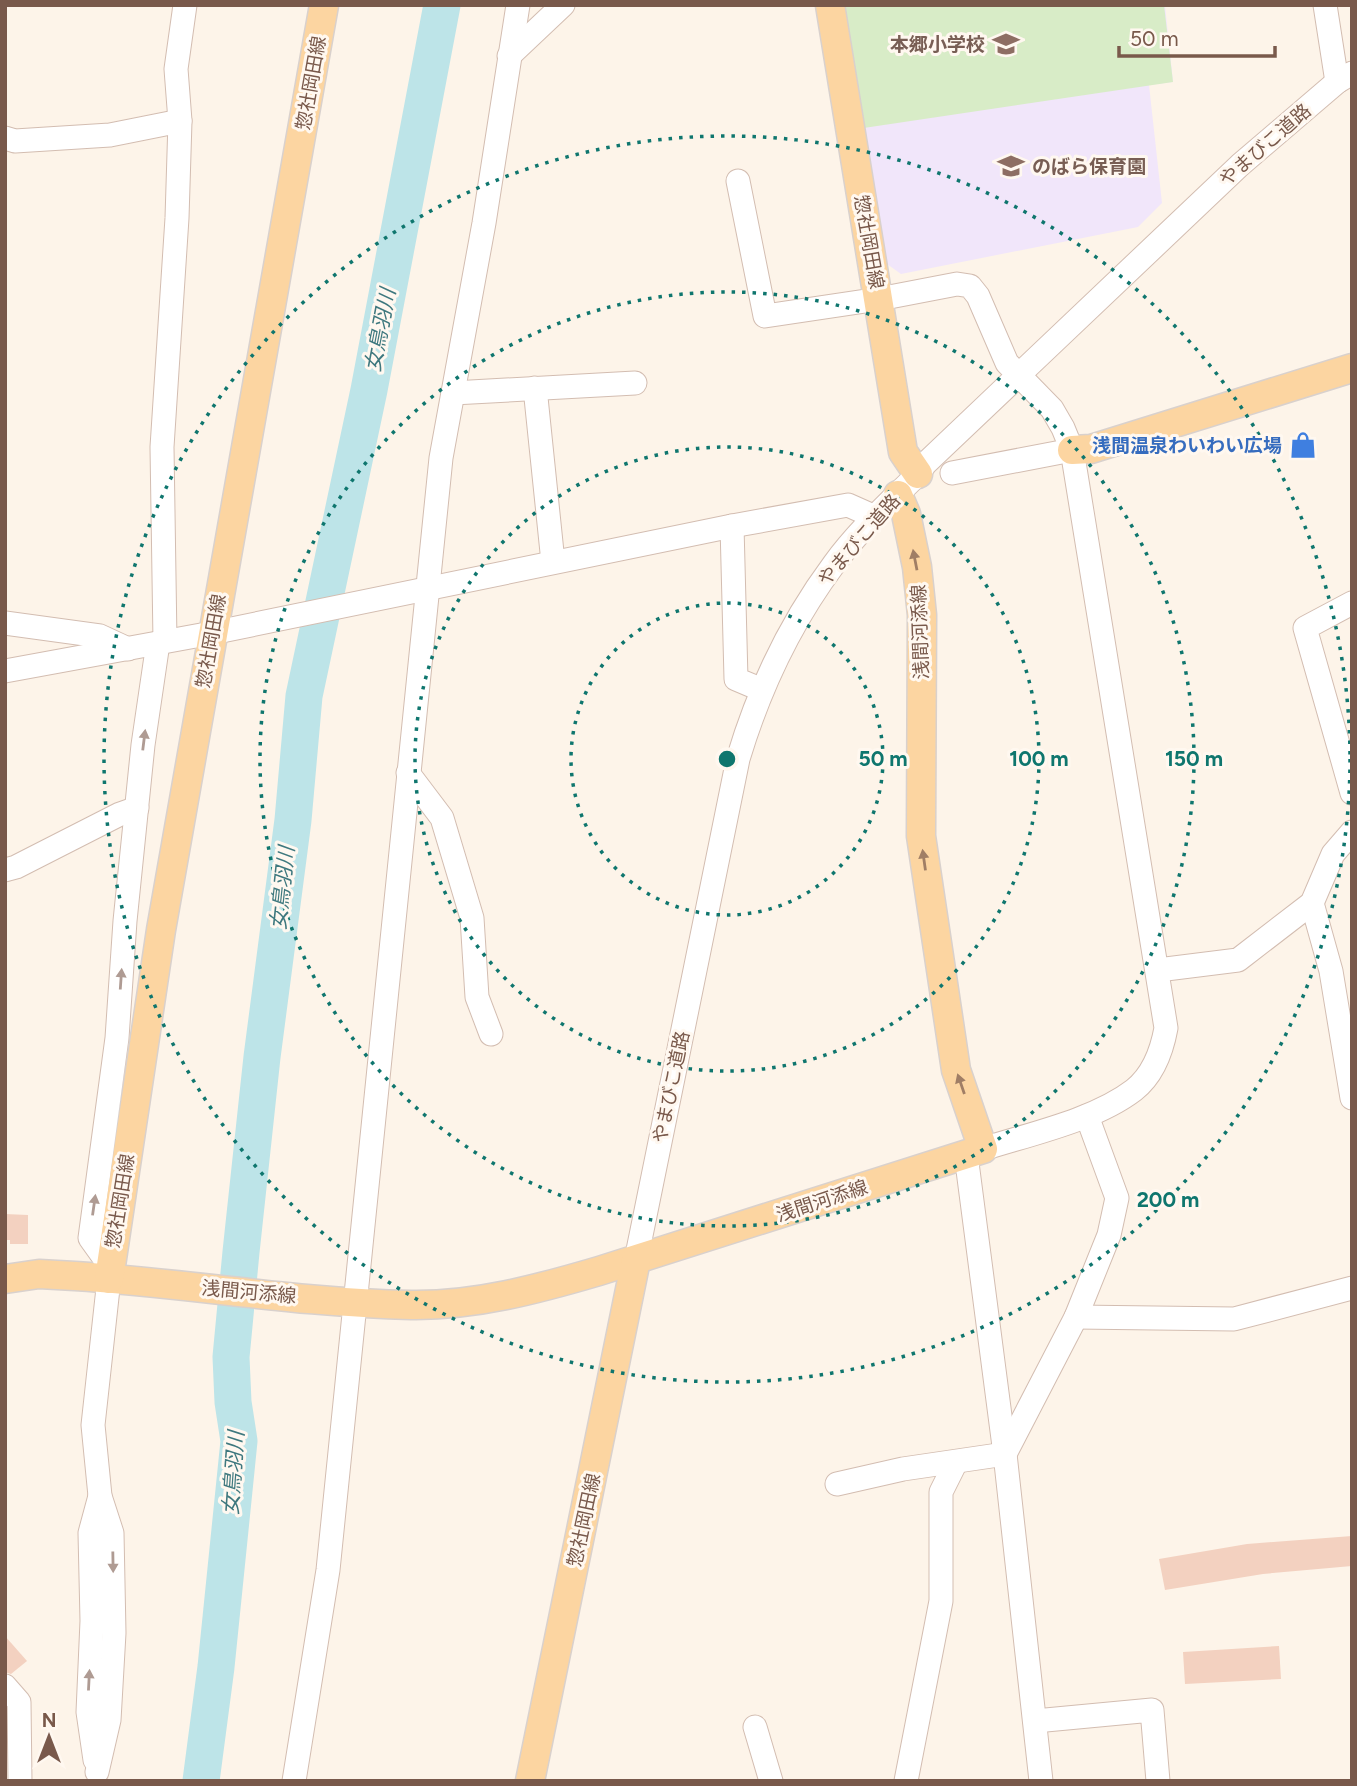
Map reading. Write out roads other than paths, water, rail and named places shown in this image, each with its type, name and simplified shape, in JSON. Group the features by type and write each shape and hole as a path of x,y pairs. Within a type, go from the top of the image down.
{"main road":[{"name":"惣社岡田線","path":"118,1276 161,930 225,630 324,5"},
{"name":"惣社岡田線","path":"830,5 903,453 918,474"},
{"path":"1072,450 1091,449 1352,368"},
{"name":"浅間河添線","path":"5,1279 39,1274 118,1276 348,1301 412,1305 474,1301 541,1288 636,1260 975,1152 956,1070 921,836 922,615 917,567 906,514 898,495"},
{"name":"惣社岡田線","path":"530,1781 636,1260"}],"street":[{"path":"97,1777 88,1712 92,1621 90,1533 100,1496 93,1425 118,1276 90,1238 117,1038 125,921 143,745 162,642 162,447 177,218 180,121 176,69 185,5"},
{"path":"294,1781 328,1570 348,1301 408,773 421,589 441,458 484,223 518,5"},
{"path":"509,55 563,5"},
{"path":"1325,5 1345,77"},
{"name":"やまびこ道路","path":"636,1260 738,759 762,690 802,610 835,562 925,464 1240,165 1345,77"},
{"path":"5,138 15,141 110,135 180,121"},
{"path":"738,181 765,316 957,284 971,286 978,296 1007,363 1052,409 1072,450 1166,1028 1162,1049 1153,1068 1136,1089 1087,1116 975,1152 1041,1781"},
{"path":"453,393 635,383"},
{"path":"535,388 553,562"},
{"path":"952,472 1072,450"},
{"path":"5,671 225,630 732,526 848,505 875,517"},
{"path":"732,526 736,679 762,690"},
{"path":"1352,603 1305,628 1352,793"},
{"path":"5,623 100,636 128,649"},
{"path":"408,773 442,818 472,918 477,997 491,1034"},
{"path":"5,870 137,808"},
{"path":"1158,970 1238,960 1312,903 1333,854 1352,832"},
{"path":"1312,903 1331,971 1352,1098"},
{"path":"1005,1454 1076,1317 1109,1235 1117,1198 1087,1116"},
{"path":"1076,1317 1234,1319 1352,1288"},
{"path":"837,1484 903,1469 1005,1454"},
{"path":"906,1781 941,1601 941,1492 957,1462"},
{"path":"5,1686 19,1702 20,1781"},
{"path":"1035,1721 1152,1710 1158,1781"},
{"path":"755,1727 771,1781"}],"waterway":[{"name":"女鳥羽川","path":"201,1781 216,1667 239,1441 233,1402 231,1357 262,1057 293,820 304,696 369,390 442,5"}],"place":[{"name":"本郷小学校","path":"1006,44"},
{"name":"のばら保育園","path":"1011,166"},
{"name":"浅間温泉わいわい広場","path":"1303,445"}]}
